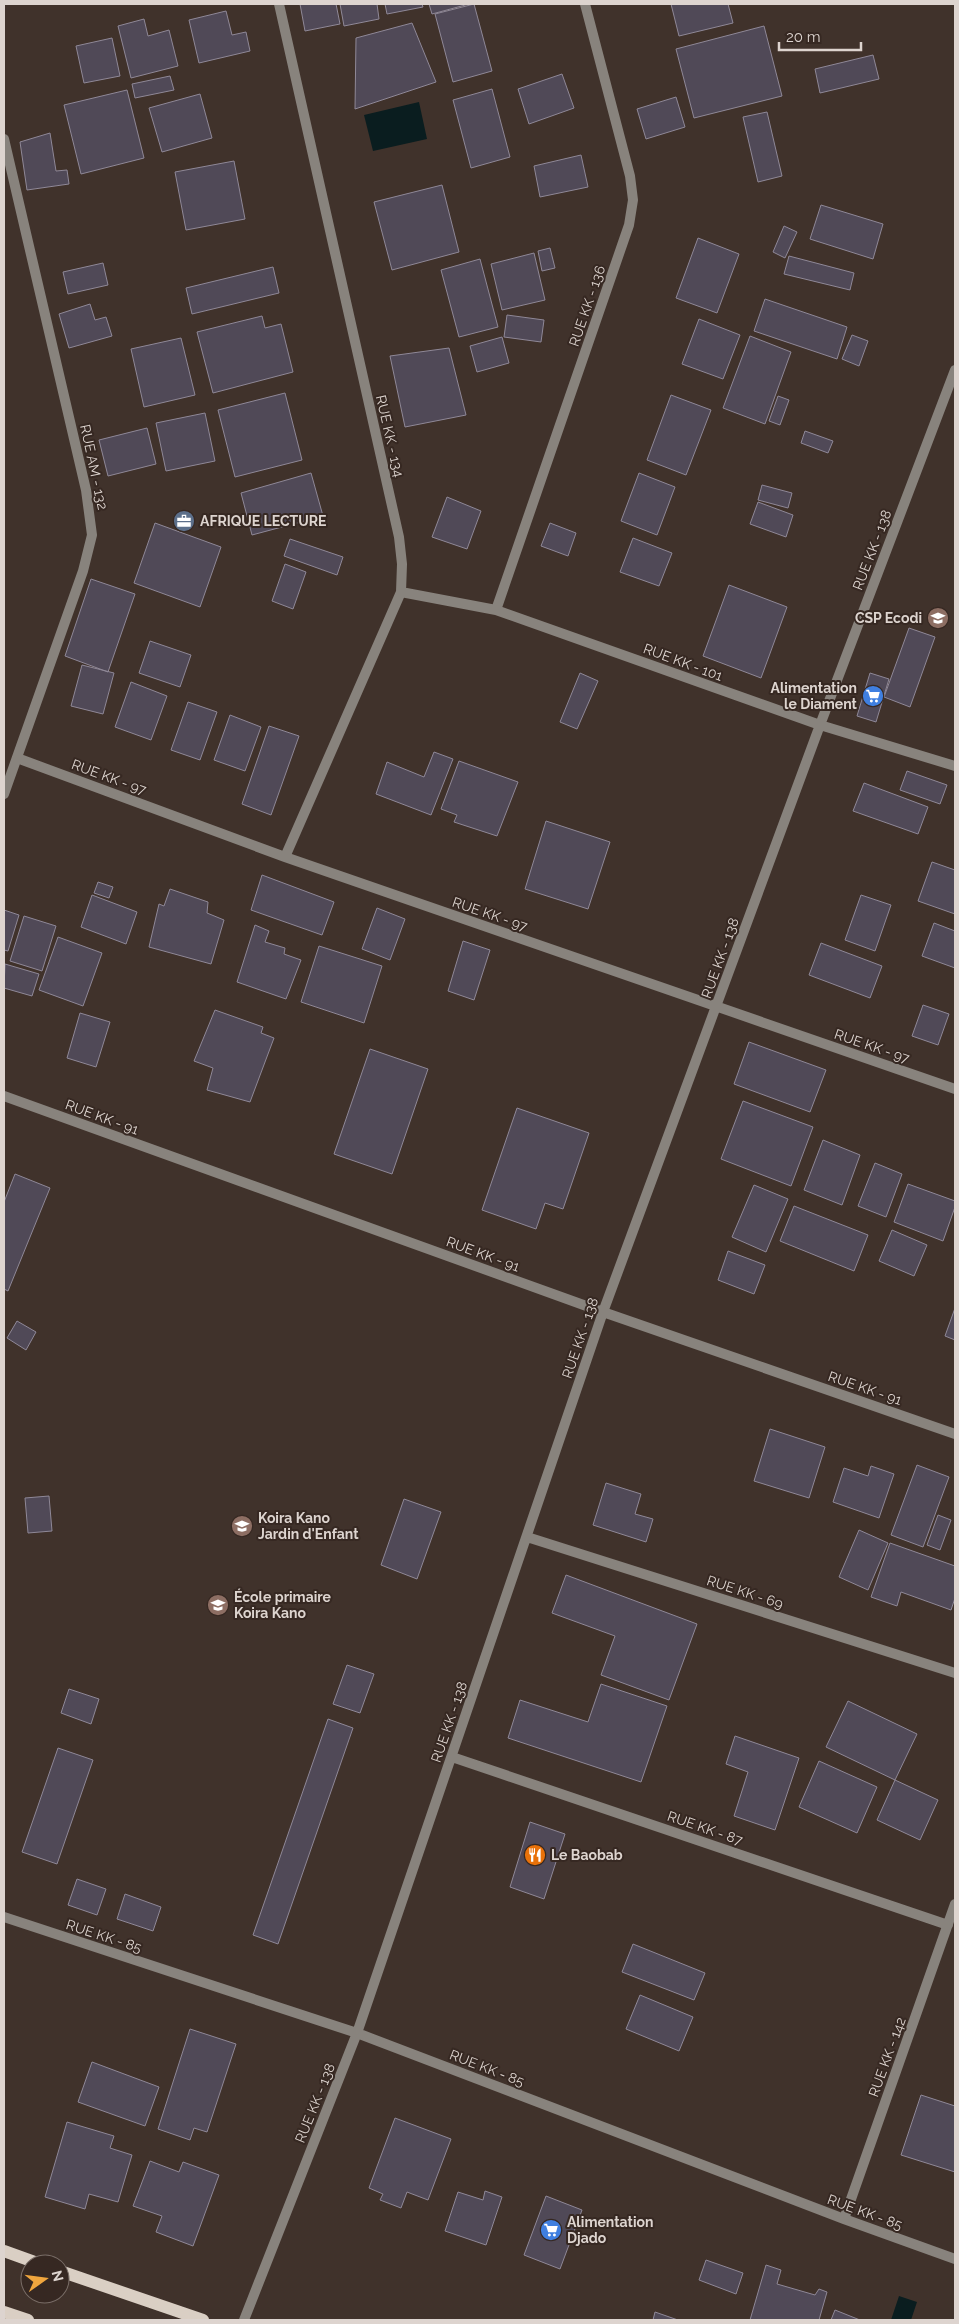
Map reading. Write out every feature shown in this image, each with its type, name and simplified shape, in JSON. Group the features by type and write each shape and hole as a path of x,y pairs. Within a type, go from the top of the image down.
{"main road":[{"path":"4,2251 20,2257"},
{"path":"70,2274 203,2320"},
{"path":"4,2312 28,2320"}],"street":[{"name":"RUE KK - 134","path":"279,4 399,536 402,564 401,592 285,857"},
{"name":"RUE KK - 136","path":"496,610 631,216 633,200 630,176 585,4"},
{"name":"RUE AM - 132","path":"4,139 86,490 92,535 83,572 4,794"},
{"name":"RUE KK - 138","path":"244,2320 358,2033 603,1312 820,725 955,370"},
{"name":"RUE KK - 101","path":"401,592 496,610 820,725 955,766"},
{"name":"RUE KK - 97","path":"17,758 285,857 955,1089"},
{"name":"RUE KK - 91","path":"4,1096 603,1312 955,1434"},
{"name":"RUE KK - 69","path":"527,1537 955,1673"},
{"name":"RUE KK - 87","path":"452,1757 948,1925"},
{"name":"RUE KK - 142","path":"844,2219 955,1904"},
{"name":"RUE KK - 85","path":"4,1917 358,2033 844,2219 955,2259"}],"shaded area":[{"path":"419,102 427,139 373,151 364,115"},
{"path":"899,2296 917,2302 911,2320 891,2320"}],"building":[{"path":"300,4 336,4 340,24 305,31"},
{"path":"340,4 377,4 379,19 344,26"},
{"path":"385,4 422,4 423,7 387,14"},
{"path":"429,4 469,4 432,14"},
{"path":"474,4 492,71 453,82 435,14"},
{"path":"671,4 728,4 733,23 679,36"},
{"path":"226,11 232,35 246,32 250,51 199,63 189,20"},
{"path":"144,19 148,36 169,30 178,66 131,78 118,26"},
{"path":"412,23 436,82 355,109 356,38"},
{"path":"764,26 782,96 694,118 676,49"},
{"path":"112,38 120,76 84,83 76,46"},
{"path":"873,55 879,79 820,93 815,69"},
{"path":"562,74 574,108 529,124 518,89"},
{"path":"170,76 174,90 135,98 132,84"},
{"path":"492,89 510,157 471,168 453,100"},
{"path":"127,90 144,158 81,174 64,105"},
{"path":"200,94 212,138 162,152 149,108"},
{"path":"676,97 685,127 646,139 637,109"},
{"path":"767,112 782,176 758,182 743,117"},
{"path":"50,133 56,171 67,170 69,184 27,190 20,142"},
{"path":"581,155 588,187 540,197 534,166"},
{"path":"234,161 245,219 186,230 175,172"},
{"path":"442,185 459,252 392,270 374,202"},
{"path":"821,205 883,224 873,259 810,239"},
{"path":"784,226 797,232 785,258 773,252"},
{"path":"698,238 739,254 717,313 676,298"},
{"path":"550,248 555,268 542,271 538,251"},
{"path":"534,253 545,300 502,310 491,264"},
{"path":"789,256 854,273 850,290 784,274"},
{"path":"480,259 498,327 459,337 441,270"},
{"path":"103,263 108,285 68,294 63,272"},
{"path":"273,267 279,293 192,314 186,288"},
{"path":"765,299 847,327 837,359 754,331"},
{"path":"90,304 95,320 106,317 112,336 69,348 59,314"},
{"path":"507,315 544,320 541,342 504,337"},
{"path":"262,316 265,328 281,324 293,372 213,393 197,332"},
{"path":"699,319 740,335 723,379 682,364"},
{"path":"852,335 868,341 859,366 842,359"},
{"path":"750,336 791,352 765,424 723,408"},
{"path":"502,337 509,363 477,372 470,346"},
{"path":"181,338 195,395 144,407 131,349"},
{"path":"449,348 466,415 405,427 390,356"},
{"path":"285,393 302,460 235,477 218,410"},
{"path":"671,395 711,410 686,475 647,460"},
{"path":"778,396 789,400 780,425 769,421"},
{"path":"205,413 215,461 166,471 156,423"},
{"path":"147,428 156,464 108,476 99,440"},
{"path":"805,431 833,441 828,453 801,443"},
{"path":"311,473 323,516 252,535 241,493"},
{"path":"639,473 675,487 657,535 621,521"},
{"path":"762,485 792,493 788,508 758,500"},
{"path":"447,497 481,511 467,549 432,537"},
{"path":"758,502 793,515 786,537 750,524"},
{"path":"155,523 221,547 200,607 134,583"},
{"path":"550,523 576,533 568,556 541,546"},
{"path":"633,538 672,553 659,586 620,572"},
{"path":"290,539 343,557 337,575 284,556"},
{"path":"285,564 306,572 293,609 272,601"},
{"path":"91,579 135,594 108,672 65,656"},
{"path":"729,585 787,607 761,678 703,656"},
{"path":"909,628 935,637 910,707 884,697"},
{"path":"150,641 191,655 180,687 139,673"},
{"path":"82,665 114,673 103,714 71,706"},
{"path":"580,673 598,681 577,729 560,722"},
{"path":"870,673 889,679 876,722 857,716"},
{"path":"131,682 167,696 151,740 115,727"},
{"path":"188,702 217,712 200,760 171,750"},
{"path":"230,715 261,727 245,771 214,760"},
{"path":"269,726 299,736 271,815 242,804"},
{"path":"434,752 453,759 431,815 376,794 387,762 424,777"},
{"path":"459,761 518,782 497,836 454,822 457,815 441,809"},
{"path":"907,771 947,785 940,804 900,790"},
{"path":"864,783 928,807 918,834 853,811"},
{"path":"546,821 610,842 588,909 525,889"},
{"path":"932,862 955,870 955,914 918,901"},
{"path":"262,875 334,902 322,935 251,910"},
{"path":"98,882 113,887 109,898 94,893"},
{"path":"170,889 208,902 207,913 224,920 211,964 149,947 159,904 164,906"},
{"path":"92,895 137,912 126,944 81,927"},
{"path":"861,895 891,905 875,951 845,940"},
{"path":"377,908 405,919 390,960 362,949"},
{"path":"4,910 19,915 8,951 4,950"},
{"path":"24,916 56,926 42,971 10,961"},
{"path":"934,923 955,931 955,968 922,956"},
{"path":"255,925 269,931 265,942 285,948 284,954 301,960 286,999 237,982"},
{"path":"58,937 102,953 83,1006 39,990"},
{"path":"463,941 490,950 474,1000 448,991"},
{"path":"821,943 882,966 870,998 809,975"},
{"path":"319,946 382,966 364,1023 301,1002"},
{"path":"5,964 39,974 32,996 4,988"},
{"path":"923,1005 949,1014 938,1045 912,1036"},
{"path":"215,1010 263,1027 261,1033 274,1038 250,1102 207,1090 213,1068 194,1061"},
{"path":"80,1013 110,1022 96,1067 67,1058"},
{"path":"749,1042 826,1070 810,1112 734,1084"},
{"path":"370,1049 428,1069 392,1174 334,1154"},
{"path":"743,1101 813,1127 791,1186 721,1159"},
{"path":"517,1108 589,1133 563,1209 545,1203 536,1229 482,1210"},
{"path":"823,1140 860,1155 842,1205 804,1190"},
{"path":"875,1163 902,1174 886,1217 858,1206"},
{"path":"15,1174 50,1188 8,1291 4,1289 4,1202"},
{"path":"908,1184 955,1201 955,1207 943,1241 894,1222"},
{"path":"754,1185 788,1199 766,1252 732,1237"},
{"path":"794,1206 868,1235 854,1271 780,1241"},
{"path":"892,1230 927,1245 914,1276 879,1261"},
{"path":"728,1251 765,1265 754,1294 718,1280"},
{"path":"955,1308 955,1340 945,1336"},
{"path":"17,1321 36,1332 26,1350 7,1338"},
{"path":"770,1429 825,1447 809,1498 754,1481"},
{"path":"917,1465 949,1477 923,1547 891,1535"},
{"path":"871,1466 894,1474 879,1518 833,1502 844,1468 868,1476"},
{"path":"606,1483 641,1494 635,1514 653,1519 646,1542 593,1525"},
{"path":"49,1496 52,1531 28,1533 25,1498"},
{"path":"404,1499 441,1512 417,1579 381,1565"},
{"path":"938,1515 951,1520 940,1550 927,1545"},
{"path":"859,1530 888,1543 868,1590 839,1577"},
{"path":"890,1543 955,1566 955,1598 951,1610 901,1592 897,1606 871,1597"},
{"path":"566,1575 697,1624 669,1700 601,1675 615,1636 552,1613"},
{"path":"347,1665 374,1674 360,1713 333,1704"},
{"path":"601,1684 667,1706 641,1782 508,1738 520,1700 588,1722"},
{"path":"69,1689 99,1699 91,1724 61,1713"},
{"path":"848,1701 917,1734 895,1780 826,1747"},
{"path":"328,1719 353,1728 278,1944 253,1935"},
{"path":"735,1736 799,1758 775,1830 734,1816 748,1772 726,1764"},
{"path":"58,1748 93,1760 57,1864 22,1852"},
{"path":"819,1761 877,1787 857,1833 799,1807"},
{"path":"895,1780 938,1800 920,1840 877,1820"},
{"path":"530,1822 565,1834 544,1899 510,1887"},
{"path":"77,1879 106,1889 97,1915 68,1905"},
{"path":"125,1894 161,1907 153,1931 117,1919"},
{"path":"633,1944 705,1973 694,2000 622,1972"},
{"path":"640,1995 693,2017 679,2051 626,2029"},
{"path":"190,2029 236,2044 207,2132 194,2128 190,2140 158,2129"},
{"path":"92,2062 159,2087 145,2126 78,2102"},
{"path":"921,2095 955,2106 955,2172 901,2155"},
{"path":"395,2118 451,2139 428,2200 407,2192 401,2208 380,2200 383,2194 369,2188"},
{"path":"67,2122 114,2136 110,2148 132,2155 118,2202 89,2194 85,2209 45,2197"},
{"path":"150,2161 179,2172 183,2162 219,2175 193,2246 156,2232 162,2216 133,2206"},
{"path":"485,2191 502,2197 486,2245 445,2231 458,2192 483,2200"},
{"path":"546,2196 582,2210 560,2269 524,2255"},
{"path":"706,2260 743,2273 736,2294 699,2280"},
{"path":"766,2265 781,2270 777,2284 815,2295 819,2289 827,2292 819,2320 750,2320"},
{"path":"835,2310 860,2320 831,2320"},
{"path":"655,2312 678,2320 653,2320"}],"place":[{"name":"AFRIQUE LECTURE","path":"184,521"},
{"name":"CSP Ecodi","path":"938,618"},
{"name":"Alimentation le Diament","path":"873,696"},
{"name":"Koira Kano Jardin d'Enfant","path":"242,1526"},
{"name":"École primaire Koira Kano","path":"218,1605"},
{"name":"Le Baobab","path":"535,1855"},
{"name":"Alimentation Djado","path":"551,2230"}]}
